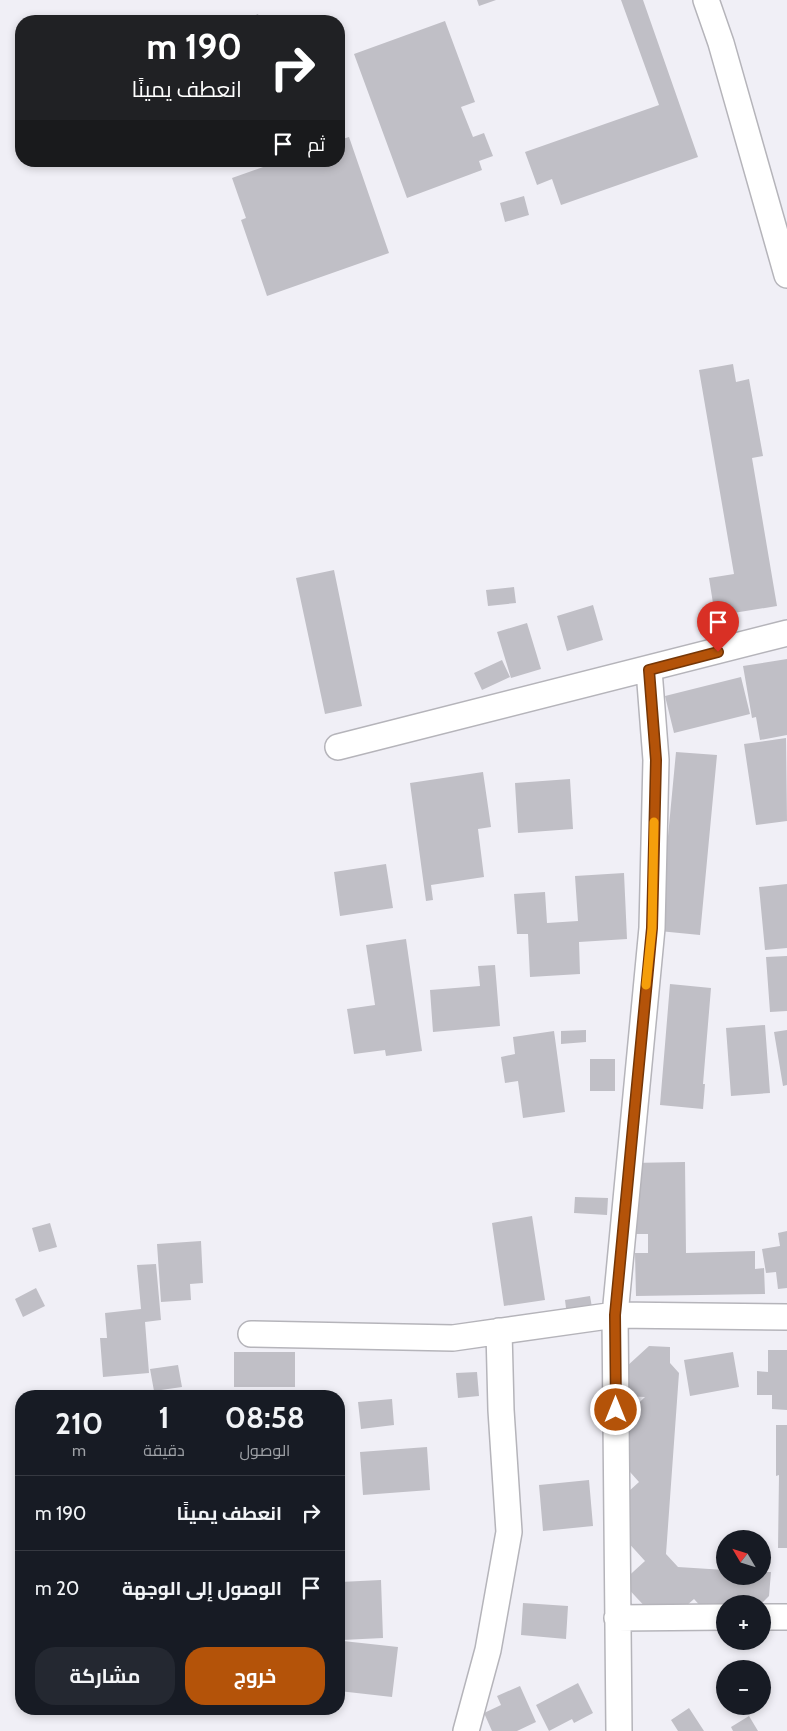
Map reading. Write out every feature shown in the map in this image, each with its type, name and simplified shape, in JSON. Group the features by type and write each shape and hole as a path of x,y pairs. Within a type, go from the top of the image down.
{"street":[{"path":"706,0 722,43 787,275"},
{"path":"338,748 649,670 787,633"},
{"path":"619,1731 615,1315 652,928 656,760 649,670"},
{"path":"251,1334 453,1338 615,1315 787,1317"},
{"path":"466,1731 488,1650 509,1532 501,1410 499,1332"},
{"path":"617,1618 716,1617"},
{"path":"771,1617 787,1617"}],"building":[{"path":"477,0 496,0 479,6"},
{"path":"621,0 643,0 698,157 561,205 552,179 537,185 525,152 659,105"},
{"path":"445,21 475,102 461,107 473,137 484,133 493,156 479,161 482,170 407,198 354,54"},
{"path":"349,137 389,253 267,296 241,220 246,218 232,178 263,167 345,167 345,138"},
{"path":"524,196 529,215 505,222 500,203"},
{"path":"733,364 736,382 749,379 763,456 752,458 777,606 715,616 709,578 734,574 699,370"},
{"path":"334,570 362,706 325,714 296,578"},
{"path":"514,587 516,603 488,606 486,590"},
{"path":"593,605 603,640 567,651 557,616"},
{"path":"527,623 541,669 511,678 497,632"},
{"path":"787,659 787,735 760,740 756,717 752,718 743,666"},
{"path":"502,660 510,677 482,690 474,673"},
{"path":"741,677 750,714 674,733 665,696"},
{"path":"786,738 787,821 756,825 744,744"},
{"path":"676,752 717,755 700,935 659,931"},
{"path":"483,772 491,827 478,829 484,877 431,885 433,900 426,901 410,783"},
{"path":"570,779 573,829 518,833 515,783"},
{"path":"386,864 393,908 340,916 334,872"},
{"path":"624,873 627,939 579,942 580,974 530,977 528,934 517,934 514,894 545,892 547,923 578,921 575,876"},
{"path":"787,884 787,948 765,950 759,887"},
{"path":"406,939 422,1051 386,1056 385,1050 354,1054 347,1009 375,1005 366,945"},
{"path":"787,956 787,1011 770,1012 766,957"},
{"path":"495,965 500,1026 433,1032 430,990 480,986 478,966"},
{"path":"670,984 711,988 703,1084 705,1084 703,1109 660,1105"},
{"path":"765,1025 770,1093 731,1096 726,1028"},
{"path":"586,1030 586,1042 561,1044 561,1031"},
{"path":"787,1030 787,1085 783,1086 774,1032"},
{"path":"554,1031 565,1112 523,1118 518,1081 505,1083 501,1057 515,1054 513,1037"},
{"path":"590,1059 615,1059 615,1091 590,1091"},
{"path":"685,1162 686,1253 755,1251 755,1269 764,1268 765,1294 636,1296 635,1253 648,1253 648,1234 632,1234 631,1163"},
{"path":"575,1197 608,1198 607,1215 574,1213"},
{"path":"532,1216 545,1300 504,1306 492,1223"},
{"path":"50,1223 57,1247 39,1252 32,1228"},
{"path":"787,1231 787,1288 778,1289 776,1272 766,1273 762,1249 780,1246 778,1233"},
{"path":"201,1241 203,1283 190,1284 191,1300 161,1302 157,1244"},
{"path":"156,1264 161,1320 145,1322 149,1373 103,1377 100,1338 107,1338 105,1313 141,1309 137,1265"},
{"path":"36,1288 45,1306 23,1317 15,1299"},
{"path":"590,1296 593,1313 567,1316 565,1300"},
{"path":"649,1346 670,1347 670,1363 679,1373 666,1554 678,1567 716,1569 716,1585 770,1585 769,1595 716,1595 716,1612 705,1611 694,1599 677,1614 650,1612 622,1582 645,1561 625,1539 628,1492 639,1482 622,1463 626,1415 645,1397 624,1396 626,1367"},
{"path":"768,1350 787,1350 787,1410 772,1409 772,1395 757,1395 757,1371 768,1372"},
{"path":"234,1352 295,1352 295,1387 234,1387"},
{"path":"733,1352 739,1387 690,1396 684,1360"},
{"path":"178,1365 182,1387 154,1390 150,1369"},
{"path":"477,1372 479,1396 458,1398 456,1373"},
{"path":"392,1399 394,1425 361,1429 358,1402"},
{"path":"776,1425 787,1425 787,1548 778,1548 779,1475 776,1476"},
{"path":"427,1447 430,1490 363,1495 360,1452"},
{"path":"589,1480 593,1526 543,1531 539,1485"},
{"path":"381,1580 383,1638 345,1640 345,1582"},
{"path":"523,1603 568,1606 566,1639 521,1635"},
{"path":"345,1641 398,1647 392,1697 345,1692"},
{"path":"578,1683 593,1713 574,1723 572,1719 549,1731 536,1705"},
{"path":"520,1686 536,1722 517,1731 492,1731 484,1713 501,1705 497,1696"},
{"path":"689,1708 704,1731 678,1731 671,1720"},
{"path":"749,1716 758,1731 733,1731 731,1727"}],"slow traffic":[{"path":"646,985 652,928 654,822"}],"route":[{"path":"616,1410 615,1315 652,928 656,760 649,670 718,652"}]}
